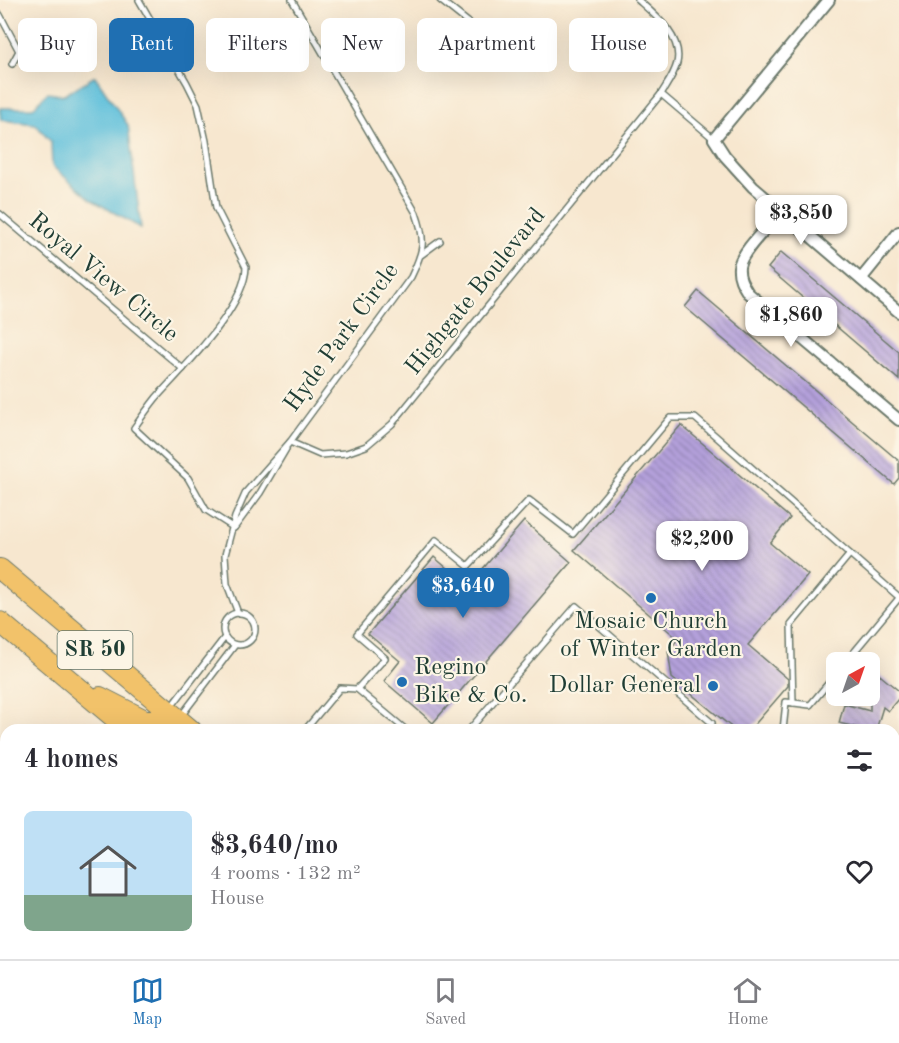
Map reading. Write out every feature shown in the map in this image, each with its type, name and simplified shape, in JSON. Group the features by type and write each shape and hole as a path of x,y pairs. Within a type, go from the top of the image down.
{"highway":[{"name":"SR 50","path":"0,569 179,721"},
{"name":"SR 50","path":"0,622 122,724"},
{"path":"66,679 145,720 179,721"}],"street":[{"path":"829,0 714,139 725,156 753,187 899,312"},
{"path":"781,211 744,255 739,266 740,281 748,293 899,420"},
{"path":"861,279 899,232"}],"lane":[{"name":"Royal View Circle","path":"139,0 198,105 216,208 246,267 246,277 220,324 134,428 188,478 206,510 234,528"},
{"name":"Hyde Park Circle","path":"238,614 227,584 225,555 246,492 290,442 411,277 421,255 423,232 416,213 292,0"},
{"path":"440,0 463,18"},
{"name":"Highgate Boulevard","path":"290,442 320,455 346,453 366,446 392,424 661,94 672,76 678,52 668,29 638,0"},
{"path":"0,15 19,51 12,64"},
{"path":"661,94 714,139"},
{"name":"Royal View Circle","path":"0,214 183,369"},
{"path":"421,255 440,241"},
{"path":"357,689 385,658 357,634 436,540 468,566 529,500 573,534 670,418 695,418 899,598 854,652"},
{"name":"Hyde Park Circle","path":"234,528 260,493 290,442"},
{"path":"793,703 791,625 850,554"},
{"path":"474,724 576,606 711,724"},
{"path":"238,614 243,614 252,620 255,631 250,641 235,645 225,637 223,632 225,622 238,614"},
{"path":"179,721 225,637"},
{"path":"179,721 235,645"},
{"path":"784,724 786,702 810,705 826,686"},
{"path":"310,724 340,688 357,689 399,724"}],"water":[{"path":"95,76 128,125 141,228 92,200 52,166 51,142 35,124 1,120 0,108 33,108 47,93 64,95"}],"building":[{"path":"781,252 899,352 899,380 768,268"},
{"path":"698,291 899,461 899,478 894,484 685,307"},
{"path":"681,425 790,518 770,543 808,575 748,645 788,679 788,686 755,724 728,724 672,678 668,651 678,639 574,550"},
{"path":"524,521 571,562 433,723 384,681 400,661 368,634 434,557 468,586"},
{"path":"880,675 899,691 899,698 888,711 883,707 878,724 839,723 843,706 870,711 870,706 880,706"}],"place":[{"name":"Mosaic Church of Winter Garden","path":"651,598"},
{"name":"Regino Bike & Co.","path":"402,682"},
{"name":"Dollar General","path":"713,686"}]}
